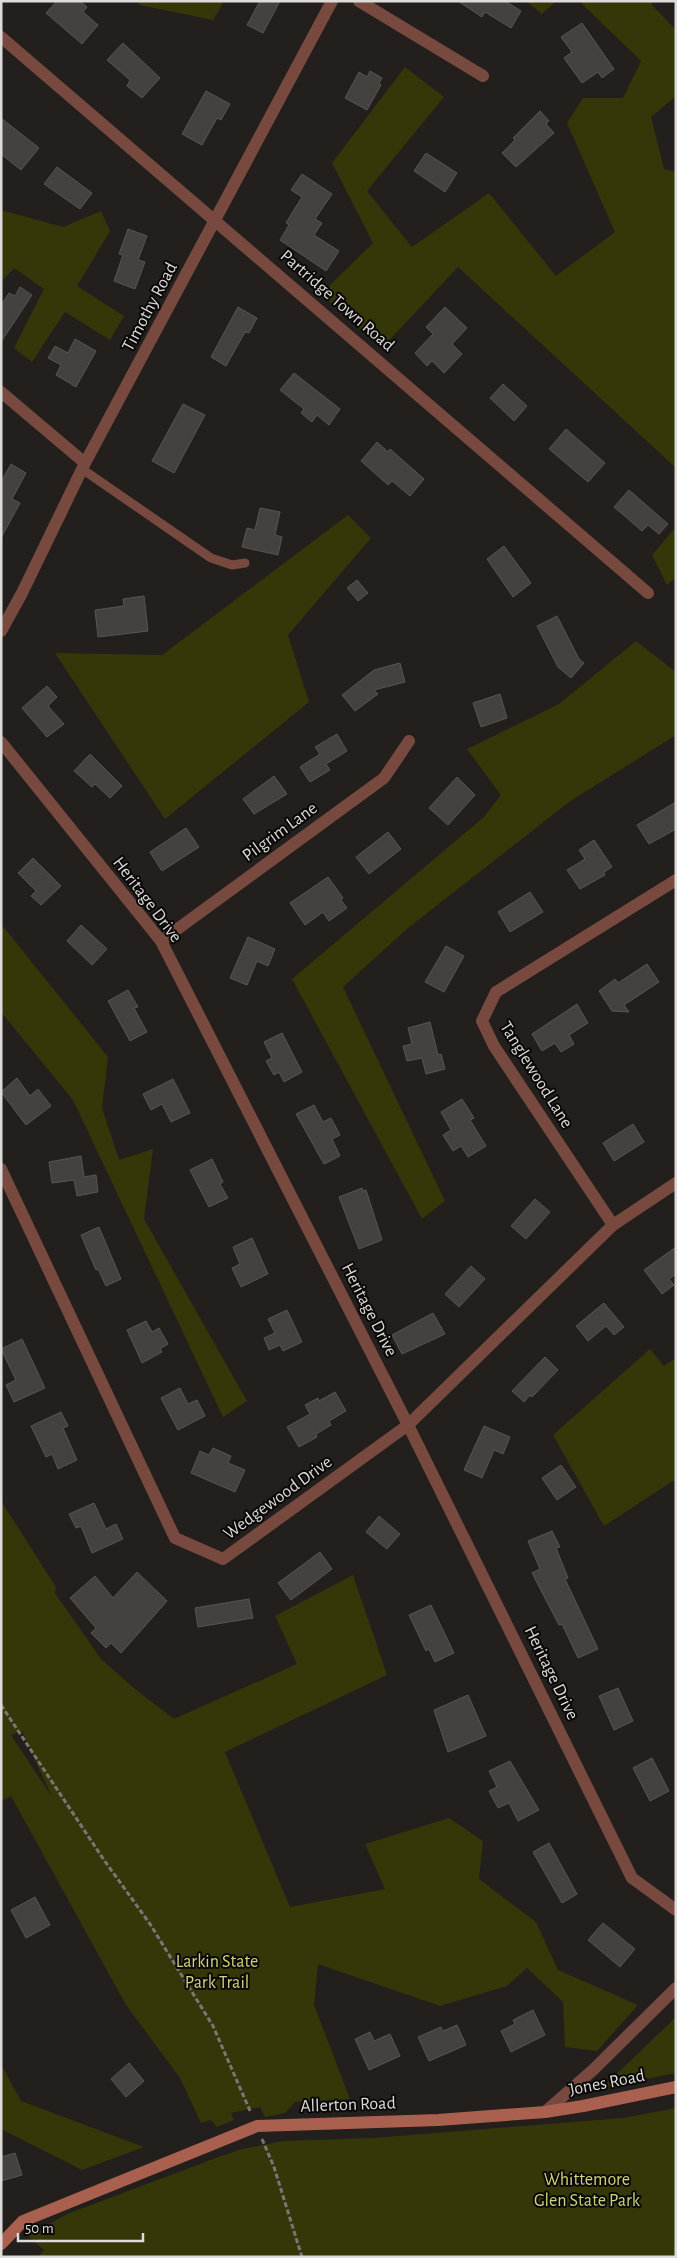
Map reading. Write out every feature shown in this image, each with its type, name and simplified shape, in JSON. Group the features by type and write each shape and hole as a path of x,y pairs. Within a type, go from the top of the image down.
{"street":[{"name":"Timothy Road","path":"1,631 83,466 332,1"},
{"path":"359,1 483,76"},
{"name":"Partridge Town Road","path":"1,37 648,593"},
{"path":"1,392 83,466"},
{"name":"Pilgrim Lane","path":"161,941 384,778 409,741"},
{"name":"Heritage Drive","path":"1,742 161,941 408,1425 632,1878 676,1910"},
{"name":"Tanglewood Lane","path":"613,1225 494,1046 482,1021 496,992 676,880"},
{"name":"Wedgewood Drive","path":"1,1170 174,1538 223,1559 408,1425 613,1225 676,1183"},
{"path":"545,2112 593,2070 676,1988"},
{"name":"Jones Road","path":"545,2112 676,2087"},
{"name":"Allerton Road","path":"1,2244 23,2221 257,2126 438,2120 545,2112"}],"lane":[{"path":"83,466 211,558 232,565 246,563"}],"path":[{"path":"1,1706 104,1860 150,1924 213,2026 274,2167 302,2257"}],"green space":[{"path":"136,1 224,1 213,20 140,5"},
{"path":"526,1 556,1 542,14"},
{"path":"579,1 653,1 652,5 676,30 676,96 651,117 664,169 676,172 676,468 458,267 382,348 321,294 373,243 332,163 405,67 444,97 367,191 412,247 489,193 556,276 615,232 567,123 583,98 623,98 641,61"},
{"path":"1,210 63,227 101,211 110,231 77,286 124,316 110,340 65,312 32,362 14,348 44,289 14,268 1,282"},
{"path":"348,515 371,538 288,635 309,702 165,819 55,653 162,655"},
{"path":"676,527 676,577 667,585 652,555"},
{"path":"636,641 676,672 676,735 569,802 408,928 343,987 445,1201 422,1219 292,979 484,817 501,795 467,749 559,704"},
{"path":"1,924 108,1057 102,1108 119,1160 153,1149 144,1219 247,1401 223,1417 73,1100 1,1012"},
{"path":"650,1349 664,1366 676,1358 676,1479 604,1526 553,1435"},
{"name":"Larkin State Park Trail","path":"1,1501 56,1587 55,1593 101,1659 135,1689 174,1719 297,1664 275,1616 353,1575 387,1675 225,1752 290,1907 385,1889 365,1844 449,1818 483,1841 479,1879 536,1922 558,1970 638,2005 597,2051 565,2047 563,2002 527,1968 507,1986 440,2006 318,1964 314,2005 350,2099 295,2102 285,2113 265,2117 260,2107 231,2113 234,2120 217,2127 211,2120 201,2123 180,2078 126,2005 11,1796 1,1801","holes":["22,1731 52,1797 11,1735"]},
{"path":"676,2017 676,2073 602,2088"},
{"path":"1,2064 21,2101 144,2147 82,2170 1,2129"},
{"name":"Whittemore Glen State Park","path":"676,2108 676,2257 38,2257 44,2250 28,2236 67,2214 242,2149 283,2141 373,2138 623,2118"}],"building":[{"path":"57,1 80,1 87,7 83,12 98,25 82,44 46,13"},
{"path":"260,1 280,1 263,33 247,25"},
{"path":"458,1 505,1 521,11 511,28 485,12 482,17"},
{"path":"582,23 614,69 602,78 598,72 582,83 564,58 572,52 561,37"},
{"path":"123,43 160,78 142,98 127,86 130,80 107,60"},
{"path":"370,71 382,78 379,83 381,85 367,110 345,98 359,72 367,77"},
{"path":"206,91 230,104 221,120 217,118 202,145 182,134"},
{"path":"540,111 549,121 546,124 554,133 516,167 502,153 515,140 513,138"},
{"path":"1,118 39,148 21,170 1,154"},
{"path":"426,153 457,173 445,192 414,171"},
{"path":"57,167 92,193 80,209 44,184"},
{"path":"302,174 332,194 315,219 322,223 314,235 339,251 326,271 280,240 289,225 286,223 302,197 291,190"},
{"path":"128,229 147,236 138,260 145,262 135,289 114,281 123,255 119,254"},
{"path":"20,287 32,295 1,342 1,305 9,293 15,296"},
{"path":"238,307 257,318 249,333 245,332 226,366 211,357"},
{"path":"445,307 467,328 452,344 462,354 444,373 432,361 427,366 415,353 433,334 426,327"},
{"path":"75,339 96,351 76,387 56,375 61,365 48,358 55,346 68,353"},
{"path":"294,373 340,409 329,425 317,415 312,422 301,413 304,409 280,390"},
{"path":"503,384 527,406 514,421 490,398"},
{"path":"183,404 205,415 174,473 152,461"},
{"path":"566,429 605,463 588,482 549,449"},
{"path":"377,442 388,452 390,449 424,479 410,496 392,481 388,485 361,461"},
{"path":"11,464 26,473 12,499 20,503 1,538 1,482"},
{"path":"629,490 668,524 659,534 648,525 642,531 614,507"},
{"path":"260,508 280,512 275,535 282,537 278,555 242,547 247,528 255,530"},
{"path":"504,546 531,583 513,597 487,559"},
{"path":"357,580 368,593 358,601 347,588"},
{"path":"144,596 148,631 98,637 95,610 124,606 123,599"},
{"path":"557,616 579,659 584,663 571,678 558,667 537,626"},
{"path":"400,663 405,682 374,690 378,694 355,711 342,695 374,670"},
{"path":"47,686 57,697 48,706 64,724 47,737 22,708"},
{"path":"500,694 507,718 481,727 473,703"},
{"path":"337,734 347,751 326,764 330,770 310,782 300,767 320,754 315,747"},
{"path":"90,754 122,786 110,798 95,784 92,787 74,771"},
{"path":"274,776 287,794 254,814 243,799"},
{"path":"457,777 475,795 448,825 429,808"},
{"path":"676,802 676,829 649,844 637,825"},
{"path":"186,828 199,847 162,871 150,852"},
{"path":"388,832 401,849 369,874 356,857"},
{"path":"594,840 612,867 604,872 605,875 580,889 567,870 585,859 579,850"},
{"path":"33,858 61,886 41,905 31,896 36,891 18,873"},
{"path":"328,877 343,898 341,900 347,908 329,921 323,912 305,925 290,903"},
{"path":"530,892 543,912 510,932 498,912"},
{"path":"81,925 107,949 92,965 67,941"},
{"path":"248,937 275,949 268,966 257,961 247,985 230,978"},
{"path":"446,946 464,956 444,992 425,982"},
{"path":"647,964 659,982 624,1005 629,1012 612,1011 599,991 615,979 618,983"},
{"path":"128,990 138,1007 134,1008 147,1032 130,1041 108,1001"},
{"path":"577,1004 588,1023 569,1035 574,1044 561,1052 555,1043 542,1051 532,1034"},
{"path":"430,1022 438,1055 441,1054 445,1069 426,1074 422,1058 407,1061 403,1046 412,1044 408,1028"},
{"path":"282,1033 302,1072 284,1082 279,1072 274,1075 266,1061 272,1058 264,1042"},
{"path":"17,1078 30,1096 38,1089 51,1106 26,1125 1,1092"},
{"path":"173,1079 190,1113 171,1122 162,1104 151,1110 143,1094"},
{"path":"462,1099 474,1118 470,1120 486,1146 468,1157 461,1146 453,1151 443,1135 451,1130 441,1112"},
{"path":"314,1105 323,1122 331,1118 340,1135 332,1139 340,1156 324,1164 296,1114"},
{"path":"633,1124 644,1142 614,1161 603,1143"},
{"path":"81,1156 84,1177 96,1175 98,1192 77,1196 74,1180 52,1183 49,1162"},
{"path":"212,1159 223,1182 220,1184 228,1198 209,1207 190,1170"},
{"path":"362,1188 363,1191 366,1190 382,1240 359,1249 339,1197"},
{"path":"535,1199 550,1212 526,1239 511,1226"},
{"path":"99,1227 121,1279 106,1286 98,1269 96,1270 81,1235"},
{"path":"252,1238 268,1274 241,1287 232,1268 240,1264 233,1247"},
{"path":"676,1247 676,1274 669,1279 674,1285 662,1294 644,1270"},
{"path":"471,1266 485,1279 459,1307 445,1294"},
{"path":"604,1303 624,1327 614,1335 606,1326 588,1341 576,1326"},
{"path":"287,1310 302,1342 283,1351 280,1345 269,1350 264,1338 275,1333 268,1319"},
{"path":"433,1313 445,1334 402,1354 392,1335"},
{"path":"146,1321 152,1332 159,1328 168,1344 160,1349 162,1352 142,1363 127,1330"},
{"path":"22,1339 45,1388 14,1402 6,1385 16,1380 1,1349"},
{"path":"545,1357 558,1370 532,1397 530,1395 524,1402 512,1391"},
{"path":"180,1388 188,1404 197,1400 205,1416 178,1430 161,1398"},
{"path":"335,1392 346,1411 329,1421 331,1425 316,1434 317,1437 299,1447 287,1427 310,1414 305,1405 318,1398 319,1401"},
{"path":"61,1412 68,1426 63,1428 77,1460 58,1469 52,1454 46,1457 31,1426"},
{"path":"484,1426 510,1437 503,1454 494,1450 482,1478 464,1470"},
{"path":"213,1448 231,1456 228,1463 245,1470 235,1492 191,1473 200,1451 209,1455"},
{"path":"561,1465 576,1487 557,1500 542,1478"},
{"path":"94,1503 106,1529 116,1524 123,1539 92,1553 81,1526 76,1528 69,1514"},
{"path":"379,1516 400,1534 387,1549 366,1532"},
{"path":"552,1531 560,1547 556,1548 568,1578 565,1579 598,1649 578,1658 562,1624 559,1625 532,1573 540,1569 528,1541"},
{"path":"320,1552 332,1569 291,1600 278,1583"},
{"path":"137,1572 167,1601 121,1653 111,1643 106,1648 91,1633 96,1628 70,1598 95,1576 113,1598"},
{"path":"249,1599 253,1618 198,1627 195,1608"},
{"path":"431,1605 454,1653 435,1662 429,1649 426,1651 409,1615"},
{"path":"618,1688 633,1721 614,1730 599,1696"},
{"path":"468,1695 486,1736 448,1752 434,1710"},
{"path":"652,1758 669,1791 650,1801 633,1768"},
{"path":"510,1761 539,1810 518,1821 509,1803 498,1808 489,1791 497,1787 489,1771"},
{"path":"549,1843 577,1894 562,1903 533,1852"},
{"path":"35,1897 50,1925 26,1938 11,1910"},
{"path":"603,1923 635,1949 620,1967 588,1940"},
{"path":"533,2010 545,2035 511,2052 501,2031 515,2024 513,2020"},
{"path":"457,2025 466,2045 429,2061 418,2037 441,2027 443,2031"},
{"path":"370,2032 374,2041 390,2034 400,2056 369,2070 355,2039"},
{"path":"129,2063 144,2081 126,2097 111,2079"},
{"path":"15,2153 22,2175 1,2181 1,2157"}]}
